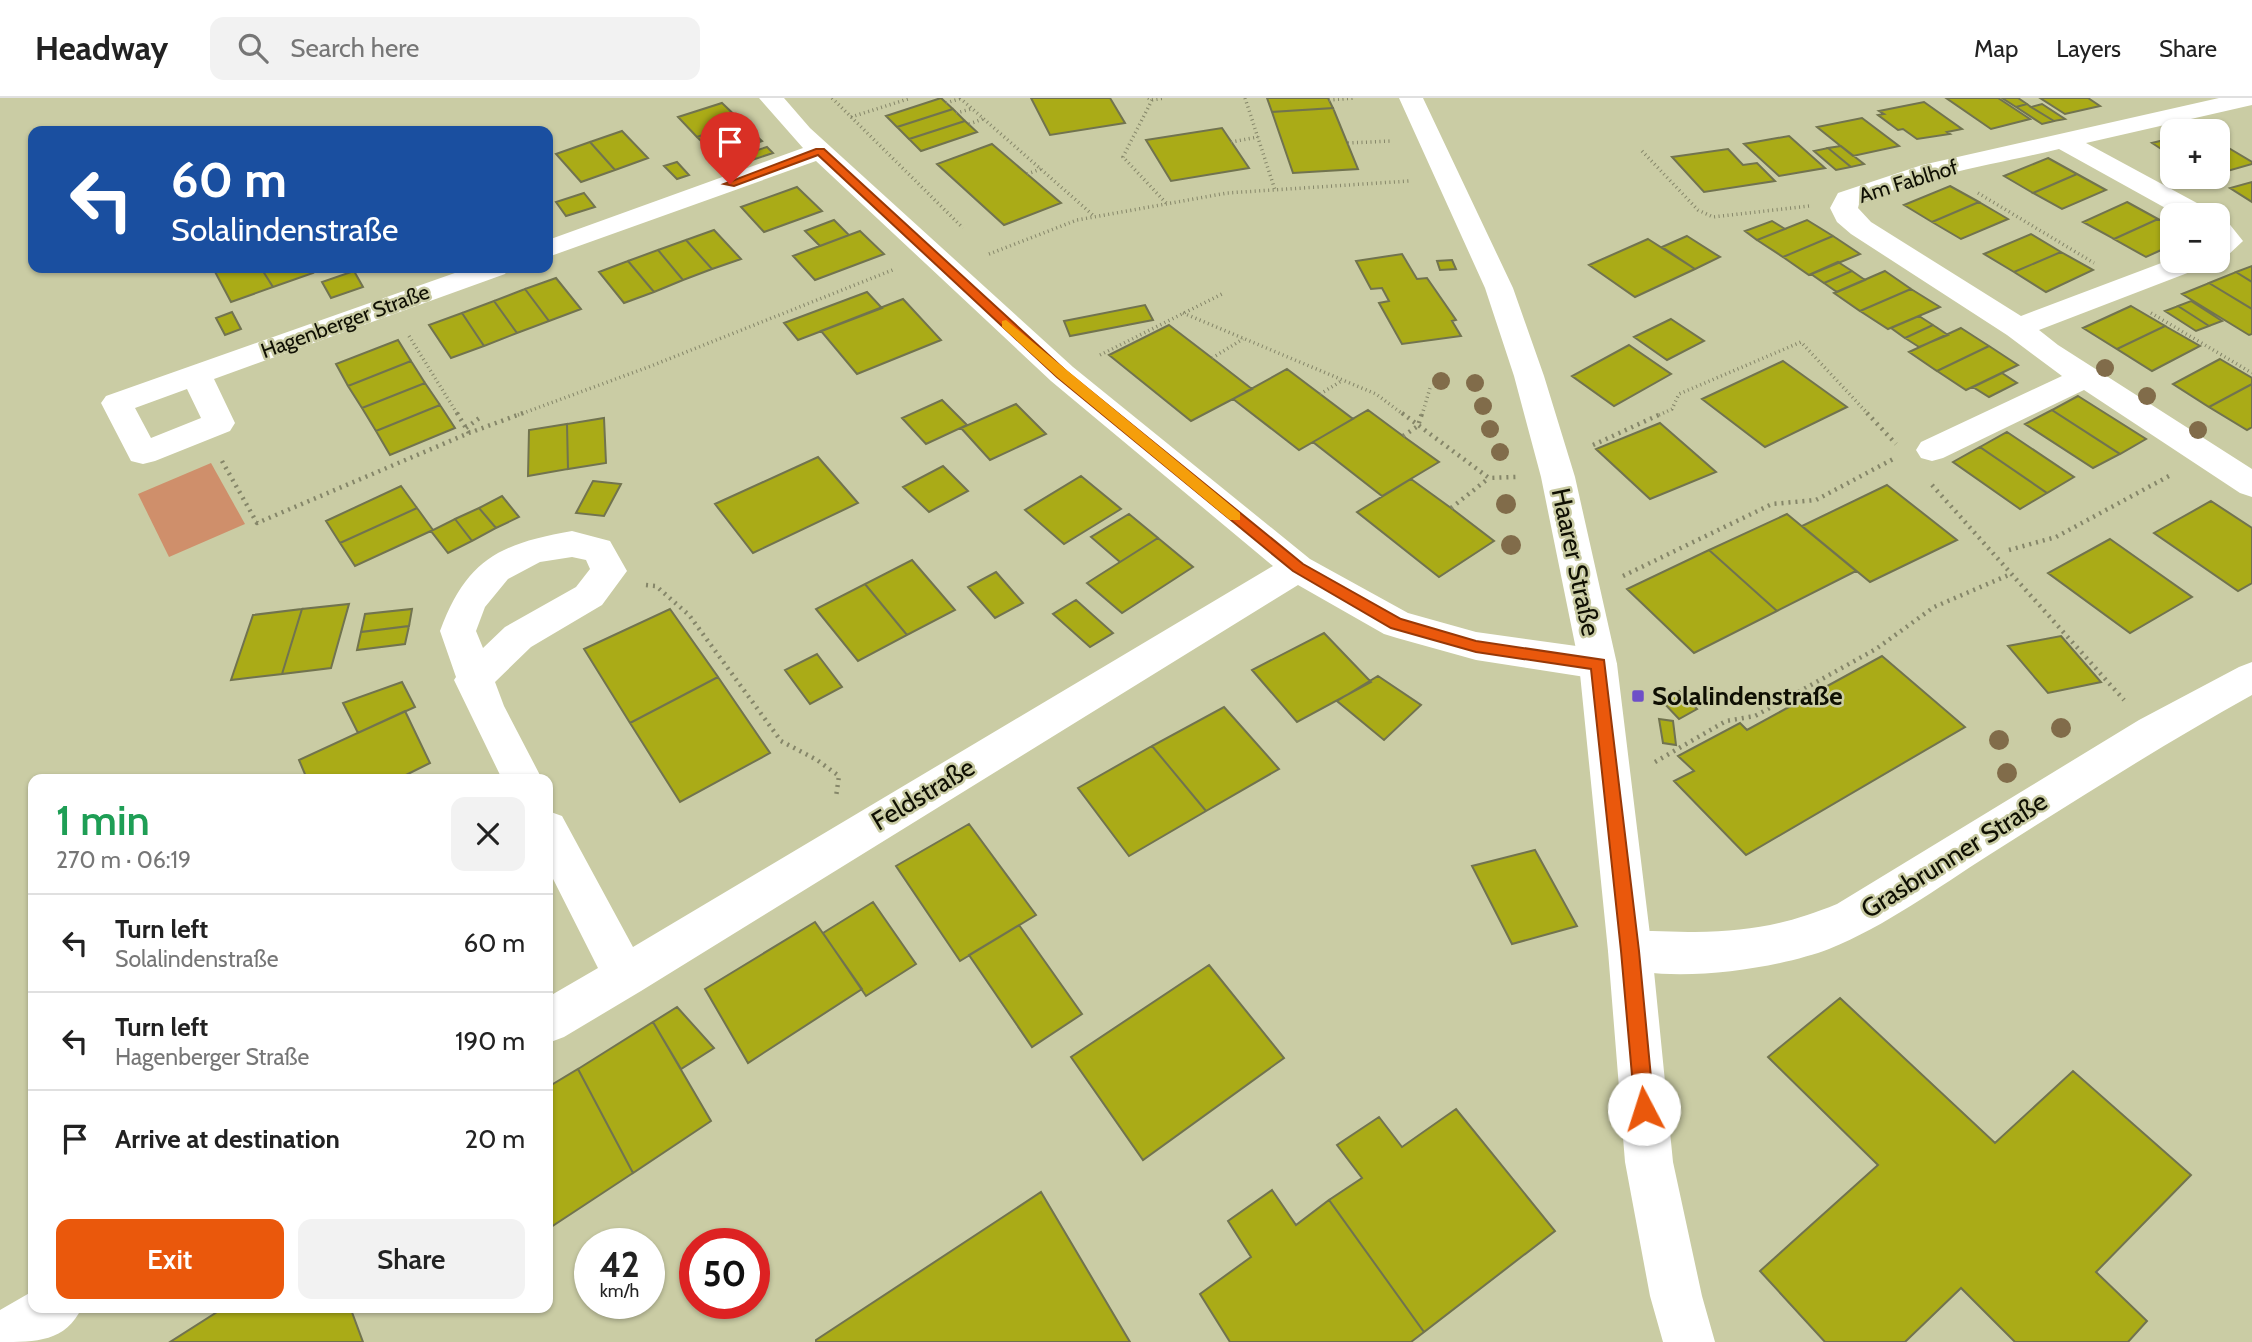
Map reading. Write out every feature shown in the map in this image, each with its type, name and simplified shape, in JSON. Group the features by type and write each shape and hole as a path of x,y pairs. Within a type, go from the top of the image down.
{"street":[{"path":"771,98 820,151 1062,374 1298,568 1397,624 1476,646 1598,664"},
{"name":"Haarer Straße","path":"1411,98 1499,288 1529,376 1555,466 1581,581 1598,664 1630,951 1649,1162 1676,1296 1689,1342"},
{"name":"Am Fablhof","path":"2236,468 2047,352 2018,328 1861,228 1847,216 1844,208 1848,199 1861,193 1939,169 2252,98"},
{"path":"2063,141 2176,203"},
{"path":"553,247 820,151"},
{"name":"Hagenberger Straße","path":"205,430 143,453 117,403 481,273"},
{"path":"2018,328 2162,273"},
{"path":"196,374 219,424 205,430"},
{"path":"1932,450 2086,377"},
{"path":"473,680 518,637 589,596 609,571 598,550 572,544 532,551 496,570 469,601 457,631 473,680 520,774"},
{"name":"Feldstraße","path":"553,1019 1298,568"},
{"name":"Grasbrunner Straße","path":"1630,951 1671,953 1746,950 1800,940 1852,918 2153,732 2252,677"},
{"path":"553,838 625,976"},
{"path":"0,1339 46,1313"}],"path":[{"path":"832,98 970,235"},
{"path":"851,117 911,98"},
{"path":"946,103 962,98 1095,217"},
{"path":"1165,98 1150,99 1123,156 1167,204"},
{"path":"1245,98 1275,190"},
{"path":"1329,100 1355,98"},
{"path":"956,113 972,108"},
{"path":"969,124 984,119"},
{"path":"1231,142 1258,138"},
{"path":"1348,144 1396,141"},
{"path":"1642,151 1698,210 1713,217 1820,205 1844,208"},
{"path":"1027,174 1041,169"},
{"path":"1939,169 2252,373"},
{"path":"998,263 989,254 1077,220 1227,192 1418,181"},
{"path":"205,430 257,523 469,433 650,366 904,265"},
{"path":"1062,374 1224,293"},
{"path":"390,305 469,433"},
{"path":"1183,313 1376,394 1489,478"},
{"path":"1212,358 1244,339"},
{"path":"1451,508 1489,478 1555,466 1597,443 1672,409 1679,394 1801,342 1904,454 1815,499 1772,504 1618,578 1581,581"},
{"path":"1320,394 1344,379"},
{"path":"1403,436 1418,425 1430,388"},
{"path":"466,428 482,416"},
{"path":"2009,550 2056,537 2236,468"},
{"path":"1931,484 2124,701"},
{"path":"1610,767 1657,762 1726,721 1755,716 1876,649 1934,607 2011,574"},
{"path":"601,580 656,586 689,615 781,741 817,760 839,776 836,801"}],"shaded area":[{"path":"211,463 245,524 169,557 138,494"}],"building":[{"path":"941,98 953,109 897,127 886,116"},
{"path":"1031,98 1110,98 1125,123 1050,135"},
{"path":"1267,98 1328,98 1333,108 1272,112"},
{"path":"1946,98 1998,98 2030,119 1991,129"},
{"path":"2002,98 2018,98 2027,104 2016,107"},
{"path":"2040,98 2088,98 2100,106 2065,114"},
{"path":"1924,102 1962,129 1947,132 1950,134 1917,139 1903,129 1898,130 1878,115 1884,114 1879,111"},
{"path":"722,103 742,122 697,137 678,117"},
{"path":"2027,104 2054,121 2042,124 2016,107"},
{"path":"2042,104 2065,119 2054,121 2031,107"},
{"path":"1333,108 1358,169 1293,173 1272,112"},
{"path":"953,109 965,121 909,139 897,127"},
{"path":"1862,118 1899,146 1853,156 1817,127"},
{"path":"965,121 977,132 921,151 909,139"},
{"path":"742,122 762,141 717,157 697,137"},
{"path":"1222,128 1249,168 1171,181 1146,140"},
{"path":"622,131 648,158 615,170 590,142"},
{"path":"1789,136 1825,168 1779,176 1744,144"},
{"path":"590,142 615,170 581,182 556,154"},
{"path":"992,144 1061,203 1004,225 937,164"},
{"path":"1841,146 1864,164 1851,167 1828,148"},
{"path":"767,147 773,153 746,162 741,155"},
{"path":"1828,148 1851,167 1836,170 1814,151"},
{"path":"1728,149 1743,165 1757,163 1775,181 1704,192 1672,157"},
{"path":"2230,149 2252,162 2230,170"},
{"path":"2048,158 2077,174 2033,193 2004,176"},
{"path":"677,162 689,175 677,179 664,166"},
{"path":"2077,174 2106,190 2062,209 2033,193"},
{"path":"2252,182 2252,202 2230,188"},
{"path":"1950,186 1979,202 1932,222 1904,205"},
{"path":"797,187 822,211 764,232 741,207"},
{"path":"584,193 595,207 566,216 556,202"},
{"path":"1979,202 2008,219 1961,239 1932,222"},
{"path":"2127,202 2158,219 2114,239 2083,222"},
{"path":"834,220 849,235 820,246 805,231"},
{"path":"1807,220 1833,236 1783,257 1757,240"},
{"path":"2160,220 2160,251 2146,257 2114,239"},
{"path":"1772,221 1785,229 1757,240 1745,231"},
{"path":"714,230 741,259 712,269 686,240"},
{"path":"860,231 884,254 815,280 793,256"},
{"path":"2031,234 2061,252 2014,272 1984,254"},
{"path":"1687,236 1720,257 1695,269 1662,247"},
{"path":"1833,236 1860,254 1809,275 1783,257"},
{"path":"1648,239 1695,269 1635,297 1589,265"},
{"path":"686,240 712,269 683,280 658,250"},
{"path":"658,250 683,280 654,292 628,261"},
{"path":"2061,252 2093,270 2046,292 2014,272"},
{"path":"1402,254 1417,279 1427,278 1456,320 1452,321 1461,336 1402,344 1379,303 1389,301 1382,288 1371,289 1356,261"},
{"path":"1452,260 1456,269 1440,270 1437,261"},
{"path":"628,261 654,292 624,303 599,272"},
{"path":"1838,262 1852,271 1824,283 1811,274"},
{"path":"2252,266 2252,282 2236,272"},
{"path":"1852,271 1865,280 1837,292 1824,283"},
{"path":"1885,271 1911,289 1860,311 1834,293"},
{"path":"2236,272 2252,282 2252,309 2209,283"},
{"path":"216,273 264,273 273,287 231,302"},
{"path":"264,273 313,273 273,287"},
{"path":"355,273 363,287 331,298 322,282"},
{"path":"556,278 581,309 549,321 525,289"},
{"path":"2209,283 2252,309 2252,334 2249,335 2182,294"},
{"path":"525,289 549,321 517,333 494,301"},
{"path":"1911,289 1940,307 1888,329 1860,311"},
{"path":"867,292 882,308 798,340 784,323"},
{"path":"903,299 941,340 857,374 821,331"},
{"path":"494,301 517,333 484,346 462,313"},
{"path":"2191,301 2222,321 2209,326 2178,306"},
{"path":"1145,305 1153,320 1070,336 1064,321"},
{"path":"2131,306 2165,326 2117,349 2083,328"},
{"path":"2178,306 2209,326 2196,331 2165,311"},
{"path":"232,312 241,329 225,335 216,318"},
{"path":"462,313 484,346 451,358 429,325"},
{"path":"1919,316 1933,325 1905,338 1891,328"},
{"path":"1671,319 1704,341 1667,360 1634,337"},
{"path":"1169,325 1252,389 1191,421 1109,355"},
{"path":"1933,325 1948,335 1919,347 1905,338"},
{"path":"2165,326 2200,346 2152,371 2117,349"},
{"path":"1961,328 1989,346 1937,371 1909,352"},
{"path":"398,340 411,361 348,386 336,364"},
{"path":"1629,345 1671,374 1614,406 1572,376"},
{"path":"1989,346 2018,365 1966,390 1937,371"},
{"path":"2220,359 2252,378 2252,384 2209,407 2173,384"},
{"path":"411,361 425,383 362,408 348,386"},
{"path":"1783,361 1847,407 1765,447 1702,399"},
{"path":"1287,369 1353,419 1299,450 1233,399"},
{"path":"2002,373 2017,383 1989,397 1973,387"},
{"path":"425,383 440,405 376,431 362,408"},
{"path":"2252,384 2252,427 2247,430 2209,407"},
{"path":"2078,396 2146,439 2120,454 2052,410"},
{"path":"942,400 967,425 926,444 902,418"},
{"path":"1016,404 1046,434 990,460 961,428"},
{"path":"440,405 455,428 390,455 376,431"},
{"path":"1368,410 1439,462 1382,496 1313,442"},
{"path":"2052,410 2120,454 2093,468 2025,424"},
{"path":"604,418 606,463 568,469 567,424"},
{"path":"1660,423 1716,472 1650,499 1596,449"},
{"path":"567,424 568,469 528,476 529,430"},
{"path":"2007,432 2074,477 2047,493 1980,447"},
{"path":"1980,447 2047,493 2020,509 1953,462"},
{"path":"818,457 858,503 753,553 715,504"},
{"path":"943,466 968,491 929,512 903,487"},
{"path":"1081,476 1121,509 1064,544 1025,510"},
{"path":"1411,479 1494,541 1439,577 1357,512"},
{"path":"593,481 621,484 604,516 576,513"},
{"path":"1887,485 1957,540 1870,582 1802,526"},
{"path":"401,486 417,508 340,543 326,521"},
{"path":"502,496 519,517 496,528 479,508"},
{"path":"2211,501 2252,528 2252,583 2238,591 2154,533"},
{"path":"417,508 433,530 355,566 340,543"},
{"path":"479,508 496,528 472,541 455,519"},
{"path":"1129,514 1158,538 1120,562 1091,537"},
{"path":"1787,514 1856,571 1777,611 1709,550"},
{"path":"455,519 472,541 448,553 431,531"},
{"path":"1158,538 1193,567 1122,613 1087,583"},
{"path":"2110,539 2192,597 2130,633 2048,573"},
{"path":"1709,550 1777,611 1694,653 1627,589"},
{"path":"912,560 955,610 907,635 865,584"},
{"path":"996,572 1023,603 995,618 968,587"},
{"path":"865,584 907,635 858,661 816,609"},
{"path":"1076,600 1113,633 1090,647 1053,614"},
{"path":"349,604 331,668 282,674 302,609"},
{"path":"302,609 282,674 231,680 253,615"},
{"path":"412,609 409,626 361,632 365,614"},
{"path":"670,609 718,677 630,723 584,649"},
{"path":"409,626 405,644 357,650 361,632"},
{"path":"1324,633 1371,682 1297,722 1252,670"},
{"path":"2061,636 2101,682 2048,693 2008,646"},
{"path":"817,654 842,687 810,704 785,670"},
{"path":"1882,656 1965,727 1746,855 1674,781 1694,771 1678,756 1740,723 1747,730"},
{"path":"1378,676 1421,705 1384,740 1337,701"},
{"path":"718,677 770,753 680,802 630,723"},
{"path":"402,682 415,707 358,733 343,703"},
{"path":"1679,691 1697,709 1679,719 1661,700"},
{"path":"1224,707 1279,769 1206,811 1152,746"},
{"path":"405,711 430,763 408,774 305,774 299,760"},
{"path":"1659,719 1673,721 1676,745 1663,743"},
{"path":"1152,746 1206,811 1129,856 1078,788"},
{"path":"969,824 1036,915 960,961 896,866"},
{"path":"1535,850 1577,926 1512,944 1472,866"},
{"path":"873,902 916,964 866,996 823,933"},
{"path":"815,922 862,989 748,1063 705,989"},
{"path":"1019,925 1082,1014 1032,1047 969,955"},
{"path":"1209,965 1284,1058 1143,1160 1071,1057"},
{"path":"1840,998 1995,1143 2073,1071 2191,1175 2096,1272 2147,1321 2128,1342 2015,1342 1961,1288 1905,1342 1825,1342 1760,1271 1878,1165 1768,1057"},
{"path":"677,1007 714,1048 681,1069 653,1022"},
{"path":"653,1022 711,1121 633,1173 578,1069"},
{"path":"578,1069 633,1173 553,1226 553,1084"},
{"path":"1456,1109 1555,1231 1424,1332 1329,1200 1362,1178 1337,1145 1379,1117 1402,1147"},
{"path":"1272,1190 1296,1225 1329,1200 1424,1332 1411,1342 1230,1342 1200,1294 1251,1257 1228,1221"},
{"path":"1041,1192 1130,1342 816,1342 816,1340"},
{"path":"216,1313 352,1313 363,1342 170,1342"}],"slow traffic":[{"path":"1006,324 1062,374 1235,516"}],"place":[{"name":"Solalindenstraße","path":"1638,696"}],"route":[{"path":"730,184 820,151 937,262 1062,374 1298,568 1397,624 1476,646 1549,659 1598,664 1630,951 1644,1109"}]}
